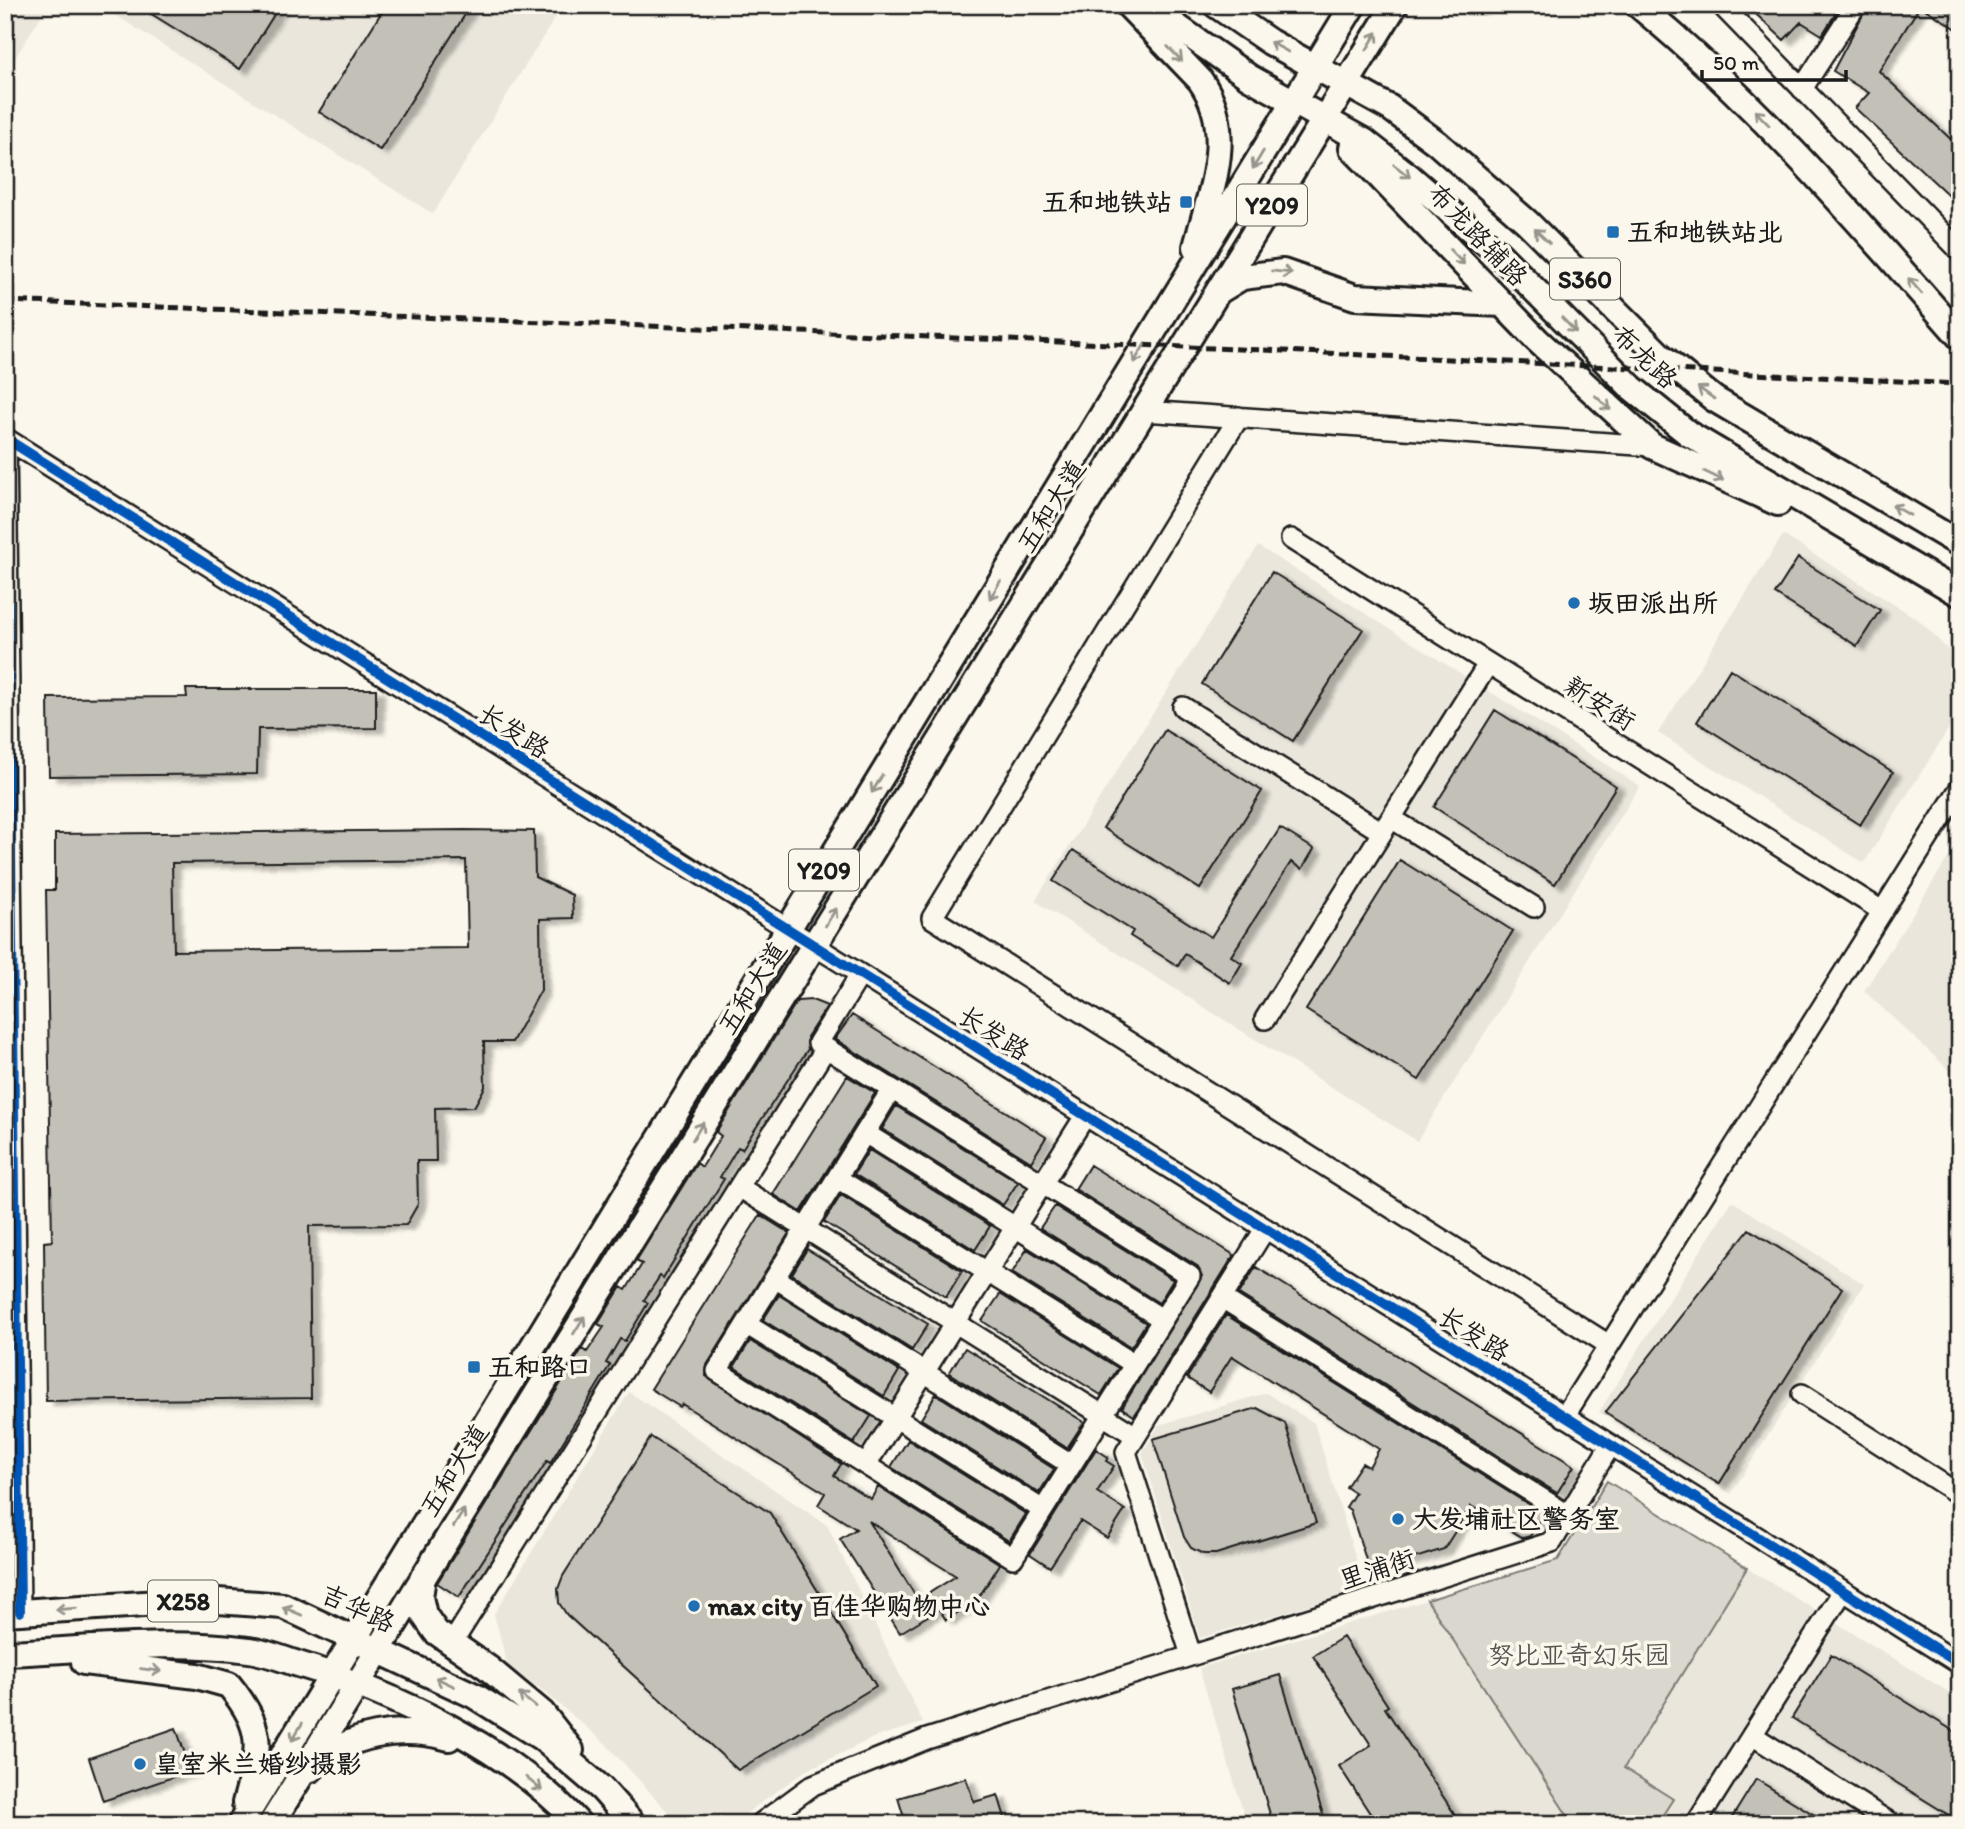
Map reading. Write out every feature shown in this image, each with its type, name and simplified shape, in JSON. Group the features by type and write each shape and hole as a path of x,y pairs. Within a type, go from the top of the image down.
{"main road":[{"path":"1128,5 1200,80 1209,92 1219,120 1220,151 1190,271"},
{"name":"布龙路","path":"1146,5 1249,76 1364,141 1455,214 1540,294 1605,363 1660,412 1719,454 1960,594"},
{"name":"布龙路","path":"1216,5 1270,43 1390,107 1474,174 1571,264 1636,333 1696,385 1742,418 1960,544"},
{"name":"五和大道","path":"240,1824 1353,5"},
{"name":"五和大道","path":"271,1824 1395,5"},
{"path":"1638,5 1698,57 1792,148 1960,337"},
{"name":"布龙路辅路","path":"1325,119 1572,375 1652,446 1769,499 1846,527"},
{"path":"1219,291 1242,277 1283,272 1355,297 1502,304"},
{"path":"423,1576 420,1597 424,1615 436,1632 451,1645 488,1668 542,1713 602,1789"},
{"name":"吉华路","path":"13,1613 205,1600 283,1606 475,1696 542,1738 602,1789 633,1824"},
{"name":"X258","path":"8,1652 210,1647 252,1650 332,1674 432,1719 484,1749 518,1771 579,1824"},
{"path":"8,1652 197,1676 229,1685 255,1723 259,1746 240,1824"},
{"path":"291,1790 316,1764 337,1749 362,1738 394,1732 428,1732 484,1749"}],"street":[{"path":"1721,5 1960,251"},
{"path":"1802,89 1856,5"},
{"path":"1144,411 1652,446"},
{"path":"1238,417 932,918 1609,1345"},
{"path":"6,439 13,1613"},
{"name":"长发路","path":"6,439 1960,1664"},
{"name":"新安街","path":"1291,539 1882,911"},
{"path":"1265,1019 1488,664"},
{"path":"1183,707 1534,907"},
{"path":"1564,1417 1960,788"},
{"path":"860,975 818,1043 892,1089 1190,1276 1013,1558 717,1371 892,1089"},
{"path":"451,1645 826,1048"},
{"path":"866,1465 1085,1116"},
{"path":"865,1133 1163,1319"},
{"path":"837,1178 1134,1364"},
{"path":"739,1187 1136,1436"},
{"path":"1191,1656 1126,1452 1265,1229"},
{"path":"775,1278 1072,1465"},
{"path":"1222,1298 1568,1515"},
{"path":"747,1324 1043,1510"},
{"path":"1802,1394 1960,1496"},
{"name":"里浦街","path":"760,1824 813,1785 927,1739 1552,1542 1611,1446"},
{"path":"1696,1824 1843,1591"},
{"path":"1752,1735 1892,1824"}],"shaded area":[{"path":"5,5 48,5 5,74"},
{"path":"99,5 563,5 433,214"},
{"path":"1783,535 1919,620 1960,662 1960,711 1864,863 1658,733"},
{"path":"1258,546 1640,786 1417,1141 1035,901"},
{"path":"1960,839 1960,1080 1864,991"},
{"path":"1732,1201 1864,1284 1731,1494 1599,1412"},
{"path":"629,1392 827,1525 923,1723 875,1737 805,1771 731,1824 679,1824 605,1743 542,1690 508,1667 494,1614"},
{"path":"1266,1393 1314,1423 1365,1588 1200,1638 1142,1453 1159,1425"},
{"path":"1747,1568 1960,1699 1960,1824 1657,1824 1673,1798 1624,1768"},
{"path":"1427,1600 1573,1824 1247,1824 1199,1668"}],"green space":[{"name":"努比亚奇幻乐园","path":"1607,1481 1747,1568 1624,1768 1673,1799 1657,1824 1573,1824 1427,1600 1558,1560"}],"building":[{"path":"137,5 280,5 240,69"},
{"path":"386,5 471,5 380,150 319,112"},
{"path":"1746,5 1841,5 1822,35 1801,22 1784,40"},
{"path":"1868,5 1960,5 1960,31 1920,6 1879,71 1960,148 1960,206 1855,108 1869,93 1833,71"},
{"path":"1798,558 1880,610 1857,646 1775,594"},
{"path":"1272,572 1363,629 1293,741 1202,684"},
{"path":"1730,669 1893,772 1860,825 1697,722"},
{"path":"186,689 376,689 376,728 258,729 257,774 49,776 48,698 187,697"},
{"path":"1495,710 1616,786 1555,884 1434,807"},
{"path":"1165,730 1262,791 1200,889 1103,828"},
{"path":"1280,828 1314,849 1302,869 1291,862 1231,956 1242,963 1230,983 1185,954 1178,966 1130,936 1133,931 1053,881 1073,850 1211,937"},
{"path":"534,831 535,877 572,895 573,918 540,919 541,990 512,1042 484,1042 485,1087 474,1107 435,1108 436,1161 417,1161 418,1204 406,1225 309,1226 311,1398 46,1401 44,1242 52,1241 46,890 55,890 55,834","holes":["466,860 468,948 174,951 172,863"]},
{"path":"1400,860 1513,931 1419,1080 1306,1010"},
{"path":"812,1000 827,1006 807,1037 808,1049 742,1149 738,1147 720,1177 724,1179 663,1278 660,1276 644,1300 648,1303 625,1341 620,1339 606,1363 610,1365 550,1463 547,1461 459,1597 437,1583 582,1349 587,1352 604,1327 598,1324 621,1287 626,1290 642,1264 636,1261 697,1163 702,1167 721,1136 716,1132 797,1001"},
{"path":"852,1015 1046,1137 1031,1162 835,1039"},
{"path":"847,1076 875,1093 801,1212 773,1194"},
{"path":"896,1106 1018,1182 1003,1205 882,1129"},
{"path":"869,1150 990,1226 975,1250 854,1174"},
{"path":"1090,1165 1234,1255 1134,1416 1122,1408 1202,1276 1197,1266 1075,1189"},
{"path":"841,1195 962,1271 946,1297 824,1222"},
{"path":"1055,1206 1173,1280 1159,1303 1040,1228"},
{"path":"760,1215 789,1233 707,1365 706,1376 841,1464 834,1476 871,1499 878,1487 1000,1564 977,1600 946,1620 939,1609 900,1633 840,1539 856,1529 818,1505 825,1493 682,1404 680,1407 651,1389","holes":["869,1521 956,1576 918,1600"]},
{"path":"1749,1229 1842,1288 1719,1484 1605,1413"},
{"path":"807,1249 928,1324 912,1350 792,1274"},
{"path":"1027,1249 1146,1323 1131,1347 1012,1273"},
{"path":"1256,1267 1574,1466 1557,1493 1239,1294"},
{"path":"1000,1294 1118,1368 1101,1395 982,1321"},
{"path":"779,1295 899,1371 884,1396 763,1320"},
{"path":"1226,1315 1544,1514 1530,1536 1523,1538 1471,1506 1444,1549 1370,1572 1350,1510 1346,1507 1355,1493 1346,1487 1362,1463 1369,1467 1379,1449 1232,1356 1209,1392 1187,1378"},
{"path":"750,1341 871,1416 854,1443 734,1367"},
{"path":"965,1348 1084,1422 1067,1448 949,1373"},
{"path":"936,1394 1054,1469 1039,1493 921,1419"},
{"path":"1257,1408 1285,1423 1316,1523 1216,1554 1203,1554 1191,1548 1184,1537 1153,1439"},
{"name":"max city 百佳华购物中心","path":"651,1437 770,1513 876,1686 738,1770 567,1615 559,1603 558,1589 563,1576"},
{"path":"908,1440 1026,1514 1009,1541 891,1467"},
{"path":"1096,1449 1108,1457 1106,1461 1114,1466 1097,1492 1125,1510 1107,1538 1080,1521 1050,1567 1030,1554"},
{"path":"1343,1637 1388,1706 1385,1708 1461,1824 1377,1824 1339,1766 1371,1745 1313,1656"},
{"path":"1831,1655 1960,1735 1960,1822 1792,1718"},
{"path":"1280,1675 1326,1824 1273,1824 1232,1689"},
{"name":"皇室米兰婚纱摄影","path":"176,1728 191,1771 103,1801 89,1758"},
{"path":"966,1778 974,1802 998,1795 1007,1824 906,1824 898,1798"},
{"path":"1756,1779 1829,1824 1728,1824"}],"railway":[{"path":"5,301 1263,350 1960,384"}],"cycle path":[{"path":"5,438 1960,1664"},
{"path":"6,439 20,1612"}],"place":[{"name":"五和地铁站","path":"1186,202"},
{"name":"五和地铁站北","path":"1613,232"},
{"name":"坂田派出所","path":"1574,603"},
{"name":"五和路口","path":"474,1367"},
{"name":"大发埔社区警务室","path":"1398,1519"},
{"name":"max city 百佳华购物中心","path":"694,1606"},
{"name":"皇室米兰婚纱摄影","path":"140,1764"}]}
